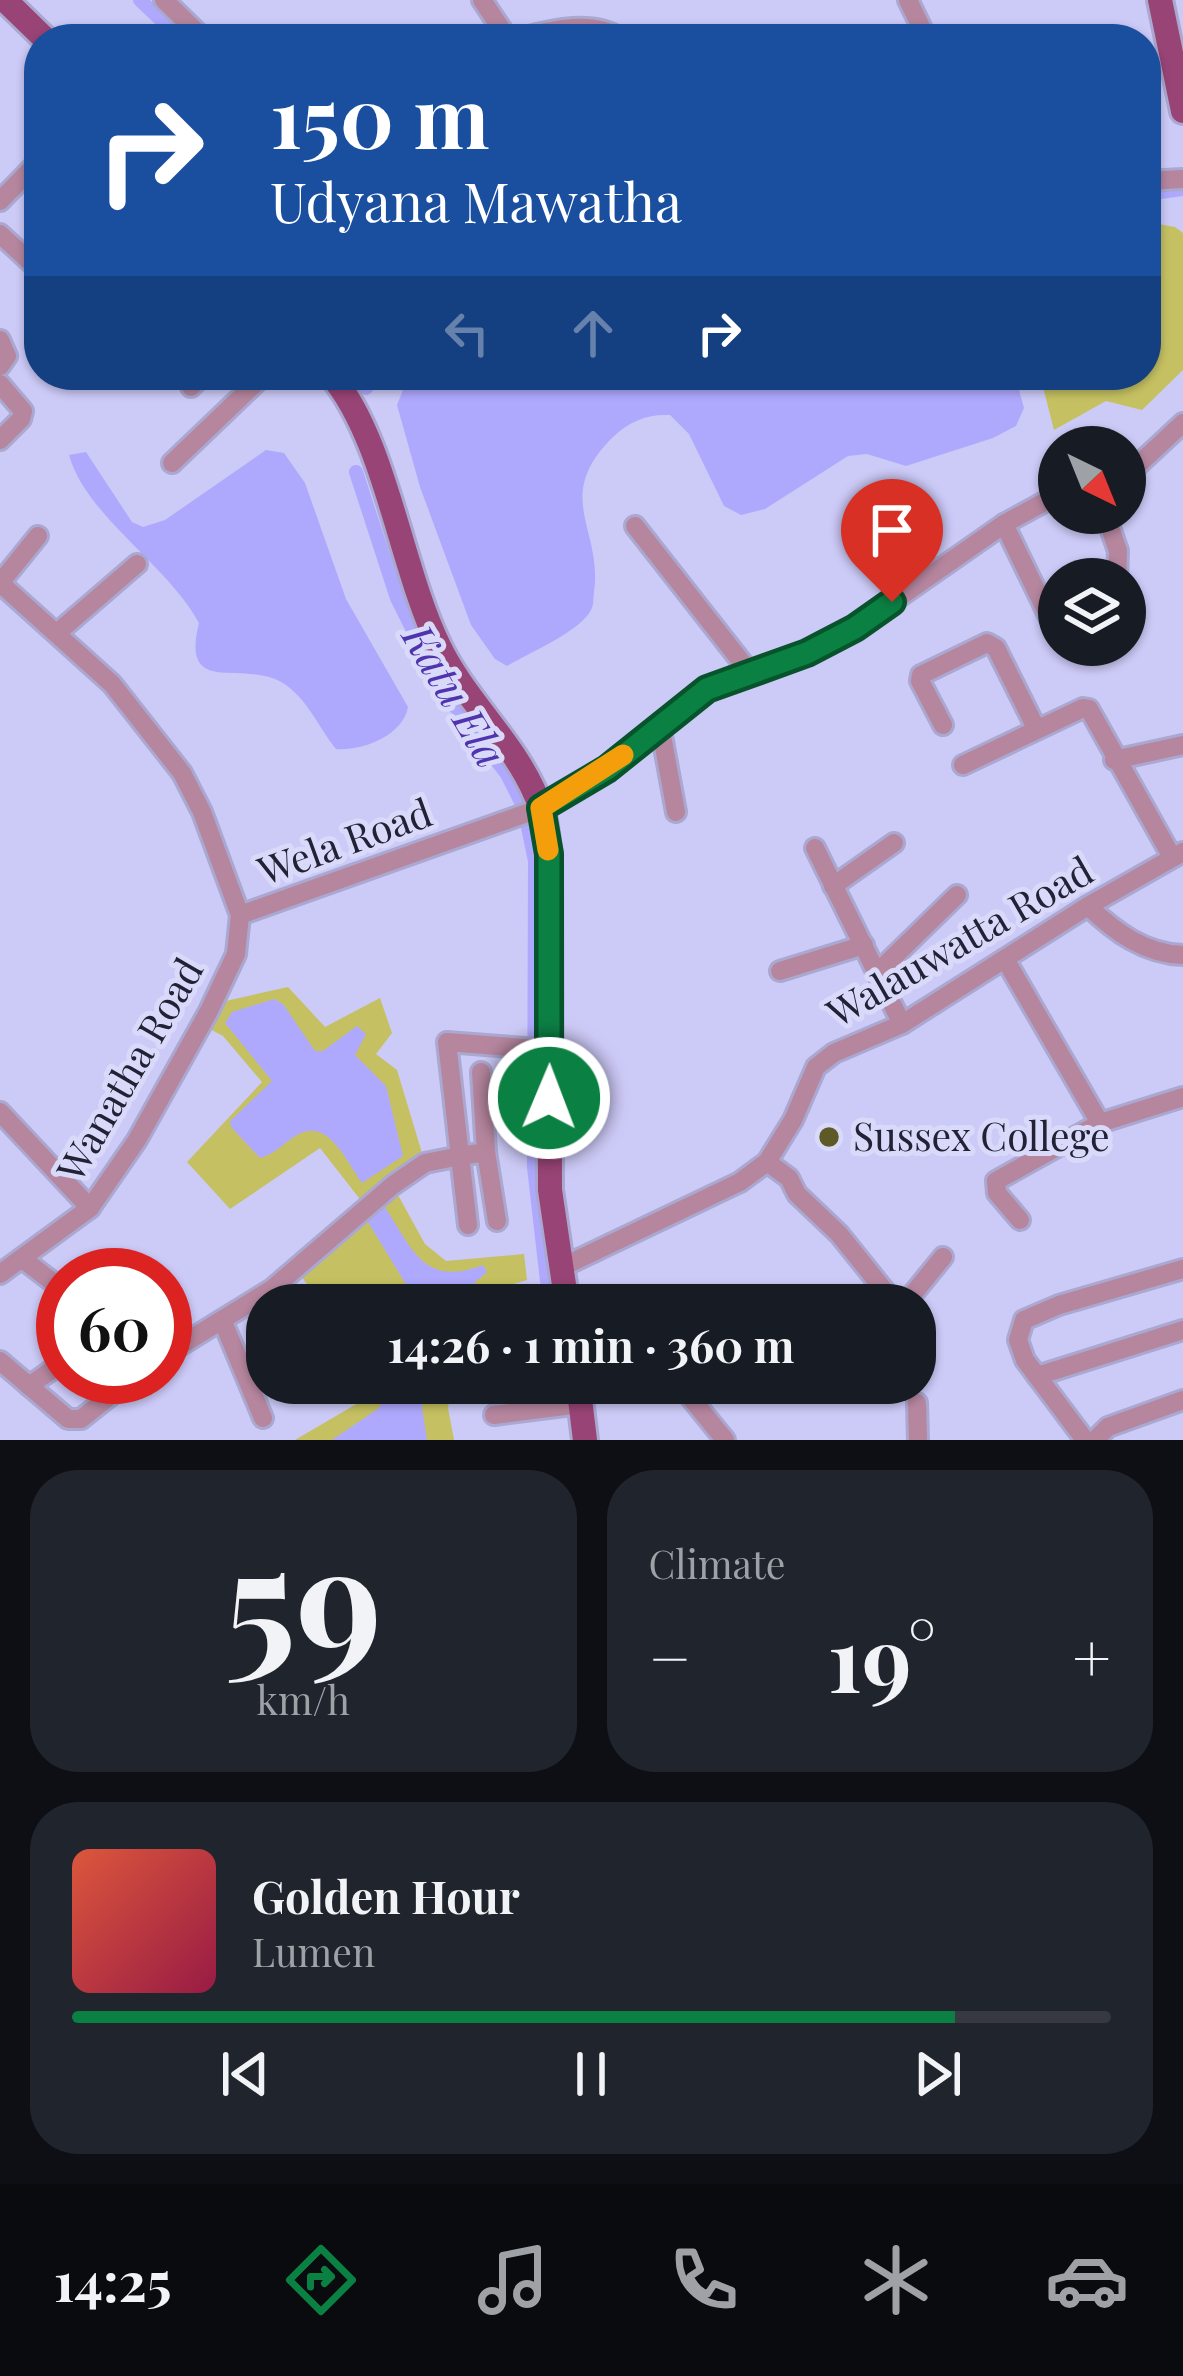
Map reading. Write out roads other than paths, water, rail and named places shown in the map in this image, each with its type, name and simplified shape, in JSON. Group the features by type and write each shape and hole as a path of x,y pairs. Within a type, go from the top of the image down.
{"main road":[{"path":"4,0 29,24"},
{"path":"1160,0 1183,111"},
{"path":"344,390 374,461 418,601 461,687 521,769 530,811 549,854 550,1190 564,1284"},
{"path":"580,1404 585,1440"}],"street":[{"path":"164,0 189,24"},
{"path":"482,0 501,24"},
{"path":"0,201 24,176"},
{"path":"0,234 24,256"},
{"path":"0,340 7,356 0,366"},
{"path":"0,384 23,411 0,440"},
{"path":"172,463 248,390"},
{"path":"1146,457 1183,423"},
{"name":"Wela Road","path":"240,915 530,811 607,769 707,689 807,653 855,628 1038,505"},
{"path":"1004,524 1038,594"},
{"path":"635,526 751,674"},
{"path":"38,536 2,589 112,683 182,773 202,812 240,915"},
{"path":"57,633 137,564"},
{"path":"943,725 921,675 987,643 996,648 1036,728"},
{"path":"963,765 1036,728 1089,709 1114,760 1177,854"},
{"path":"660,725 676,812"},
{"path":"1114,760 1183,745"},
{"path":"833,886 894,843"},
{"path":"815,848 902,1024"},
{"name":"Walauwatta Road","path":"562,1267 740,1182 767,1162 794,1120 816,1067 834,1052 902,1024 1177,854"},
{"path":"877,973 957,895"},
{"path":"1088,906 1134,942 1164,954 1183,955"},
{"name":"Wanatha Road","path":"0,1274 90,1208 136,1140 236,954 240,915"},
{"path":"780,970 864,945"},
{"path":"1005,959 1100,1123"},
{"path":"468,1225 447,1042 550,1050"},
{"path":"481,1072 497,1221"},
{"path":"517,1096 549,1098"},
{"path":"1020,1220 997,1193 996,1181 1100,1123 1183,1097"},
{"path":"0,1112 90,1208"},
{"path":"192,1340 272,1289 392,1185 425,1163 486,1152"},
{"path":"767,1162 789,1178 797,1194 882,1284"},
{"path":"919,1284 944,1257"},
{"path":"24,1260 36,1269"},
{"path":"1085,1440 1037,1376 1018,1340 1024,1321 1030,1315 1183,1269"},
{"path":"223,1322 263,1418"},
{"path":"1037,1376 1183,1330"},
{"path":"0,1361 36,1392"},
{"path":"29,1386 36,1381"},
{"path":"1095,1440 1108,1427 1183,1400"},
{"path":"50,1404 68,1419 81,1419 100,1404"},
{"path":"494,1415 536,1404"},
{"path":"696,1404 725,1440"},
{"path":"917,1404 918,1440"}],"waterway":[{"name":"Katu Ela","path":"140,0 165,24"},
{"path":"1161,192 1183,189"},
{"name":"Katu Ela","path":"356,472 397,598 444,692 507,774 524,808 535,861 534,1167 547,1281"}],"place":[{"name":"Sussex College","path":"829,1137"}]}
